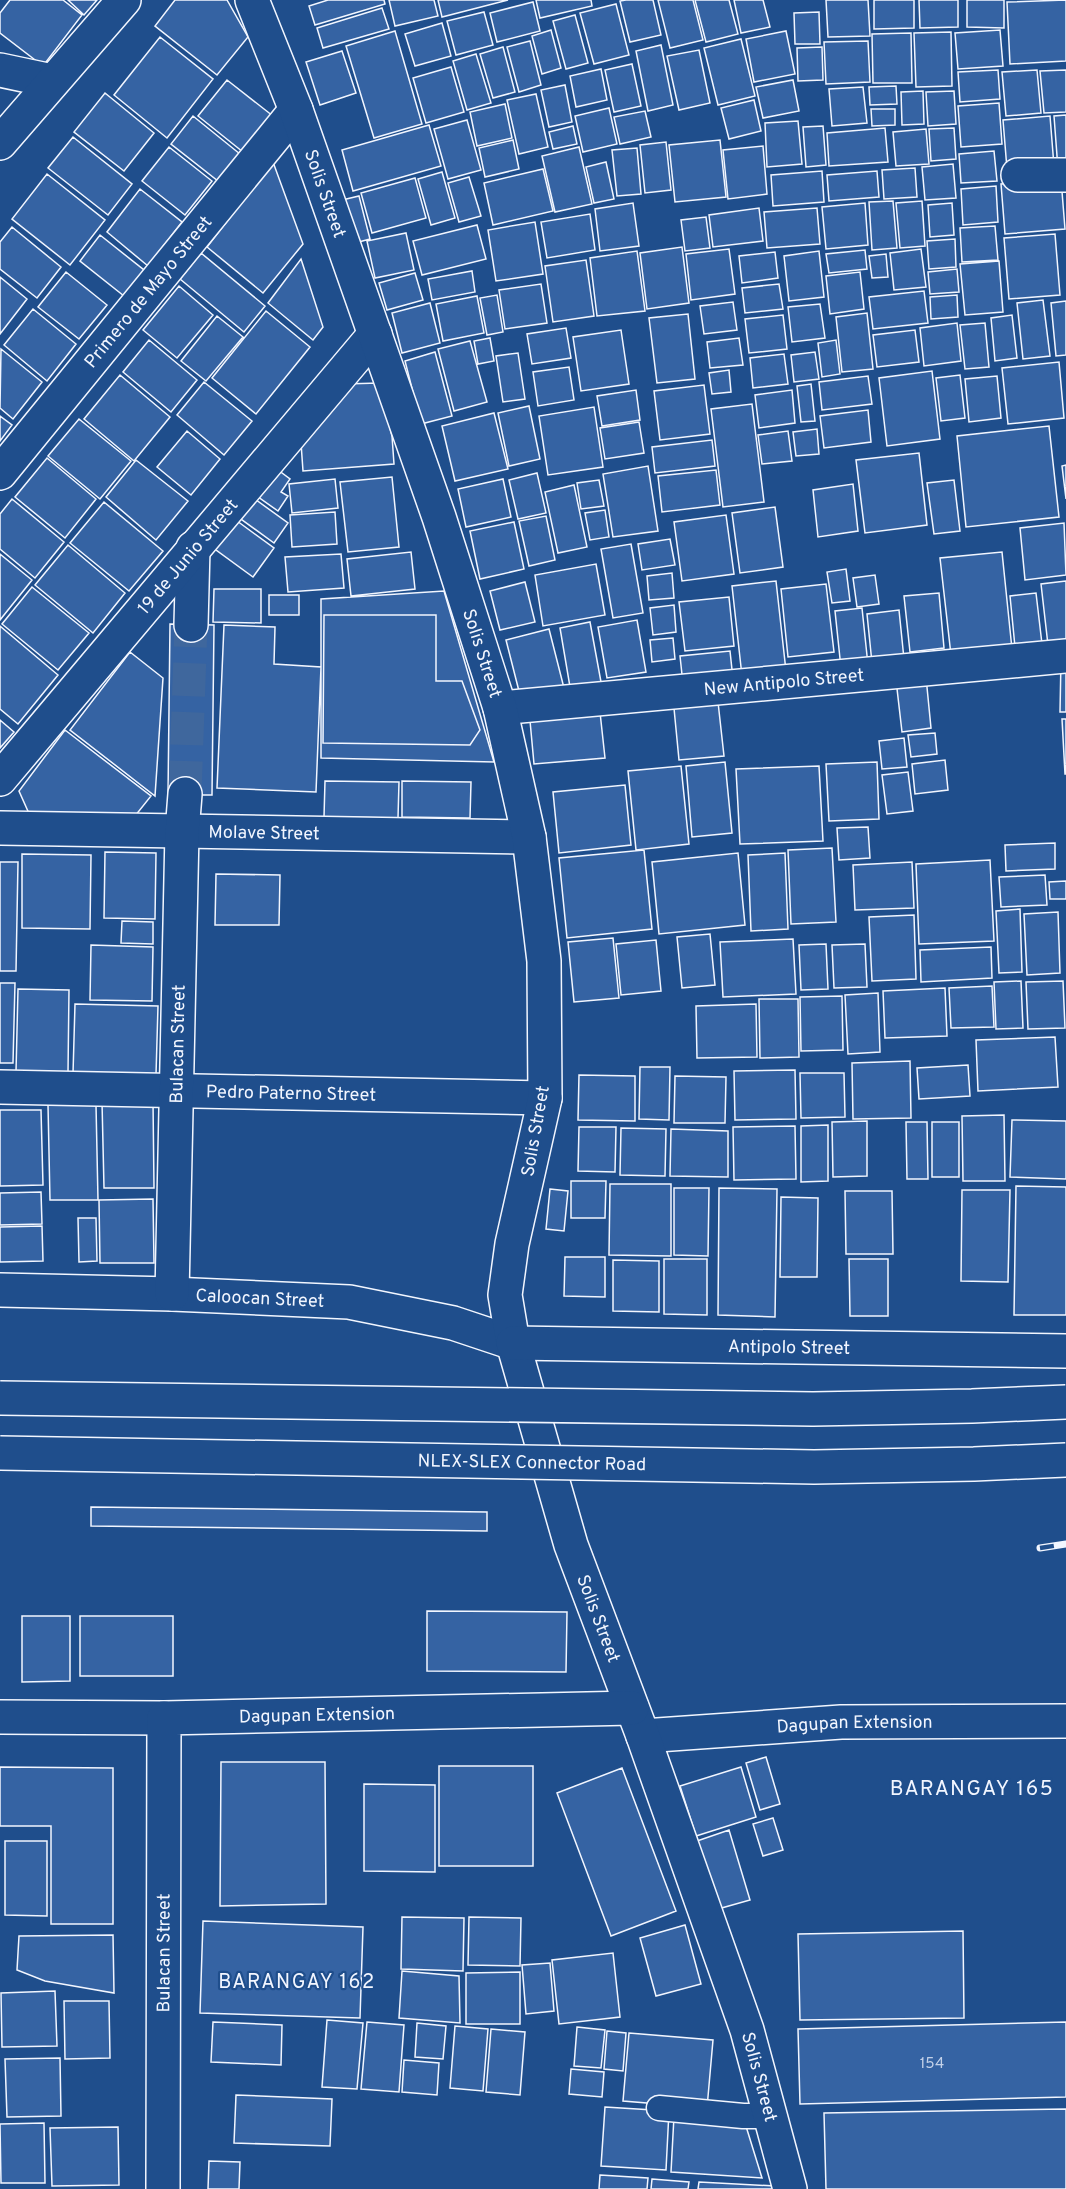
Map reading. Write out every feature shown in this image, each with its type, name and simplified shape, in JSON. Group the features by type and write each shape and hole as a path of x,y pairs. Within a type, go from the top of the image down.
{"main road":[{"path":"0,143 124,0"},
{"name":"Solis Street","path":"252,0 296,110 375,334 439,517 500,708 529,837 544,961 545,1098 511,1254 506,1295 513,1343 571,1545 638,1722 747,2030 790,2189"},
{"path":"0,70 52,81"},
{"name":"Primero de Mayo Street","path":"0,473 296,110"},
{"path":"1018,175 1066,175"},
{"name":"19 de Junio Street","path":"0,779 375,334"},
{"path":"191,625 193,548"},
{"name":"New Antipolo Street","path":"500,708 1066,656"},
{"name":"Bulacan Street","path":"172,1294 182,832 185,794"},
{"name":"Molave Street","path":"0,828 529,837"},
{"name":"Pedro Paterno Street","path":"0,1087 545,1098"},
{"name":"Caloocan Street","path":"0,1290 172,1294 349,1302 453,1323 513,1343"},
{"name":"Antipolo Street","path":"513,1343 1066,1351"},
{"path":"0,1398 813,1409 1066,1402"},
{"name":"NLEX-SLEX Connector Road","path":"0,1453 814,1467 1066,1460"},
{"name":"Dagupan Extension","path":"0,1717 638,1722 1066,1721"},
{"name":"Bulacan Street","path":"163,2189 164,1718"}],"street":[{"path":"659,2108 743,2116 770,2116"}],"building":[{"path":"10,0 63,0 82,15 43,66 0,33 0,13"},
{"path":"68,0 97,0 84,15"},
{"path":"175,0 227,0 248,37 217,75 155,26"},
{"path":"328,0 384,0 385,4 315,25 309,6"},
{"path":"389,0 434,0 438,16 395,26"},
{"path":"438,0 508,0 442,17"},
{"path":"536,0 591,0 592,6 540,18"},
{"path":"653,0 661,35 630,42 620,1"},
{"path":"658,0 693,0 703,40 670,48"},
{"path":"695,0 729,0 738,34 706,42"},
{"path":"734,0 763,0 770,27 741,33"},
{"path":"826,0 868,0 870,36 828,37"},
{"path":"874,0 914,0 914,28 874,29"},
{"path":"919,0 958,0 958,27 920,28"},
{"path":"967,0 1004,0 1004,28 967,27"},
{"path":"1066,0 1066,61 1010,64 1007,2"},
{"path":"533,2 540,31 497,42 490,13"},
{"path":"616,4 629,55 594,64 580,13"},
{"path":"382,8 389,29 323,48 317,28"},
{"path":"484,12 493,45 456,55 447,21"},
{"path":"819,12 820,44 795,44 794,13"},
{"path":"575,15 588,63 566,69 553,21"},
{"path":"442,23 451,56 415,66 405,34"},
{"path":"551,30 561,68 542,74 532,36"},
{"path":"1000,30 1003,66 958,69 955,33"},
{"path":"395,31 422,124 374,138 346,46"},
{"path":"786,31 795,74 754,82 746,39"},
{"path":"951,32 952,86 916,87 914,33"},
{"path":"911,33 912,83 873,83 872,34"},
{"path":"160,37 213,79 167,138 114,95"},
{"path":"741,39 755,96 718,105 704,48"},
{"path":"530,41 541,85 519,92 507,47"},
{"path":"868,41 870,82 826,84 824,42"},
{"path":"661,45 673,105 648,111 636,51"},
{"path":"503,47 515,92 493,98 480,54"},
{"path":"822,47 823,80 798,81 797,48"},
{"path":"699,50 710,103 679,110 667,56"},
{"path":"342,51 356,93 320,105 306,62"},
{"path":"476,54 491,103 467,110 453,61"},
{"path":"632,64 641,106 614,112 605,70"},
{"path":"451,67 464,112 426,123 413,78"},
{"path":"601,69 607,100 576,107 570,76"},
{"path":"998,70 1000,99 960,102 958,72"},
{"path":"1037,70 1041,113 1006,116 1002,72"},
{"path":"1066,70 1066,112 1044,113 1040,71"},
{"path":"227,80 273,116 243,152 198,116"},
{"path":"793,80 799,111 763,118 756,87"},
{"path":"565,85 572,122 549,127 541,90"},
{"path":"896,86 897,104 870,105 869,87"},
{"path":"863,87 867,123 832,126 829,89"},
{"path":"923,91 924,124 902,125 901,92"},
{"path":"954,91 956,124 928,126 926,92"},
{"path":"105,93 154,133 124,171 74,132"},
{"path":"536,94 548,147 519,154 507,100"},
{"path":"754,100 761,131 729,139 721,108"},
{"path":"999,103 1002,144 961,147 958,106"},
{"path":"505,104 512,138 477,146 470,112"},
{"path":"609,108 617,144 583,152 575,116"},
{"path":"871,109 895,109 895,125 872,126"},
{"path":"645,111 651,137 620,144 614,117"},
{"path":"1066,115 1066,169 1058,169 1054,116"},
{"path":"193,116 240,154 218,181 171,144"},
{"path":"1050,116 1054,166 1007,169 1003,120"},
{"path":"467,120 481,170 448,179 434,129"},
{"path":"798,121 802,164 767,167 765,123"},
{"path":"429,125 441,166 353,191 342,150"},
{"path":"573,126 577,144 553,149 549,132"},
{"path":"823,126 826,165 806,167 803,127"},
{"path":"885,128 888,162 829,166 827,133"},
{"path":"954,128 956,159 931,161 929,129"},
{"path":"926,129 929,164 896,166 893,132"},
{"path":"73,137 132,184 108,215 48,168"},
{"path":"513,140 519,169 485,177 479,148"},
{"path":"720,140 726,197 675,202 669,145"},
{"path":"666,142 671,190 645,193 640,145"},
{"path":"763,146 767,194 728,199 723,150"},
{"path":"169,147 212,181 185,215 142,181"},
{"path":"579,147 592,204 555,212 542,156"},
{"path":"637,148 641,194 617,196 612,150"},
{"path":"994,151 997,181 961,183 959,154"},
{"path":"273,162 303,244 263,293 207,247"},
{"path":"606,162 614,199 594,203 586,167"},
{"path":"953,164 956,198 925,200 922,167"},
{"path":"915,168 917,197 884,199 882,170"},
{"path":"543,169 553,211 493,225 484,183"},
{"path":"822,171 824,202 773,206 771,175"},
{"path":"877,171 879,197 829,201 827,175"},
{"path":"442,172 455,218 431,225 418,179"},
{"path":"47,174 105,220 70,265 12,219"},
{"path":"469,177 481,216 459,222 448,183"},
{"path":"415,178 426,218 372,233 361,193"},
{"path":"1061,179 1065,229 1005,234 1001,184"},
{"path":"996,186 998,222 963,225 961,189"},
{"path":"140,189 182,222 148,266 107,232"},
{"path":"359,196 370,239 355,243 342,200"},
{"path":"893,201 897,248 872,250 869,202"},
{"path":"922,201 925,246 900,248 896,203"},
{"path":"633,203 639,246 600,251 595,209"},
{"path":"865,203 868,245 826,249 822,207"},
{"path":"952,203 954,235 930,237 928,205"},
{"path":"759,208 763,241 713,247 709,215"},
{"path":"817,208 820,244 767,248 764,212"},
{"path":"590,214 595,250 547,258 541,222"},
{"path":"706,217 710,248 685,251 681,220"},
{"path":"535,222 543,274 496,281 488,230"},
{"path":"477,225 486,259 422,275 413,241"},
{"path":"995,226 998,260 962,262 960,228"},
{"path":"12,227 61,267 37,298 0,269 0,242"},
{"path":"406,233 414,270 375,278 367,241"},
{"path":"1055,234 1060,295 1009,299 1004,238"},
{"path":"100,235 144,270 124,296 80,261"},
{"path":"955,239 956,267 929,269 927,241"},
{"path":"682,247 689,303 647,309 640,253"},
{"path":"729,249 735,294 691,300 686,254"},
{"path":"921,249 926,287 894,290 890,253"},
{"path":"865,250 867,269 829,273 826,254"},
{"path":"637,251 645,311 597,316 590,258"},
{"path":"819,251 824,297 789,301 784,256"},
{"path":"775,252 778,278 742,283 739,256"},
{"path":"201,253 265,306 244,332 180,279"},
{"path":"886,254 888,277 872,278 869,256"},
{"path":"301,259 323,327 313,340 268,303"},
{"path":"586,260 594,316 553,322 545,266"},
{"path":"999,261 1003,312 965,315 960,264"},
{"path":"957,269 959,292 930,294 928,272"},
{"path":"472,271 475,292 432,300 428,279"},
{"path":"66,272 107,305 79,339 38,307"},
{"path":"860,272 864,309 830,314 826,276"},
{"path":"415,273 423,300 387,310 379,283"},
{"path":"0,277 27,299 0,334"},
{"path":"541,284 547,323 505,329 499,290"},
{"path":"779,284 783,309 745,313 742,288"},
{"path":"179,286 213,315 177,358 143,330"},
{"path":"924,291 928,323 873,329 869,297"},
{"path":"497,295 503,332 487,335 480,298"},
{"path":"957,295 958,317 931,319 930,297"},
{"path":"477,296 484,333 443,341 436,304"},
{"path":"1043,300 1050,356 1023,359 1017,303"},
{"path":"1066,301 1066,355 1056,356 1051,303"},
{"path":"733,302 737,330 704,334 700,306"},
{"path":"430,303 440,343 402,353 392,313"},
{"path":"820,304 825,338 792,342 788,307"},
{"path":"33,309 76,344 47,381 4,345"},
{"path":"266,311 310,347 256,414 212,378"},
{"path":"867,313 873,369 842,372 836,317"},
{"path":"688,314 695,379 657,383 649,318"},
{"path":"783,315 787,349 749,353 745,319"},
{"path":"1012,315 1017,358 995,361 991,318"},
{"path":"217,316 243,337 206,381 181,361"},
{"path":"957,323 961,361 924,366 920,328"},
{"path":"985,323 989,367 965,369 960,325"},
{"path":"566,328 571,358 532,364 527,334"},
{"path":"621,330 629,384 581,391 573,337"},
{"path":"915,330 919,362 877,367 873,335"},
{"path":"490,338 494,361 478,364 474,341"},
{"path":"739,338 743,365 710,368 707,342"},
{"path":"149,340 197,380 171,412 123,372"},
{"path":"836,340 840,374 822,377 818,343"},
{"path":"470,341 487,402 454,411 438,349"},
{"path":"1,349 42,382 13,419 0,408"},
{"path":"435,352 452,416 421,424 405,361"},
{"path":"815,352 819,379 794,382 791,355"},
{"path":"518,353 525,399 503,402 496,356"},
{"path":"784,354 788,384 753,388 750,358"},
{"path":"1059,362 1064,418 1008,424 1002,368"},
{"path":"569,367 574,400 538,406 533,372"},
{"path":"729,370 731,392 712,394 709,373"},
{"path":"932,371 940,439 887,446 879,378"},
{"path":"120,375 170,417 134,461 84,419"},
{"path":"960,375 965,418 941,421 936,378"},
{"path":"868,376 872,404 822,410 819,382"},
{"path":"997,376 1001,418 969,422 965,379"},
{"path":"204,382 252,421 224,455 177,415"},
{"path":"379,383 392,436 394,464 303,471 301,443 344,384"},
{"path":"811,384 815,421 801,422 797,386"},
{"path":"704,385 710,434 660,440 654,391"},
{"path":"636,390 640,420 602,426 597,396"},
{"path":"792,390 795,423 759,428 755,395"},
{"path":"752,404 764,502 723,507 711,409"},
{"path":"529,406 540,459 509,466 498,413"},
{"path":"594,407 603,467 548,475 539,416"},
{"path":"868,410 871,442 824,448 820,416"},
{"path":"494,413 508,469 455,481 442,426"},
{"path":"0,416 12,425 0,441"},
{"path":"79,419 131,461 100,499 48,456"},
{"path":"639,422 644,453 605,459 600,428"},
{"path":"1049,426 1059,517 966,527 957,436"},
{"path":"817,429 819,454 796,456 793,432"},
{"path":"187,431 220,459 191,495 157,467"},
{"path":"788,431 792,461 762,464 758,435"},
{"path":"712,440 715,466 655,473 652,447"},
{"path":"919,453 927,525 865,533 856,460"},
{"path":"47,458 96,499 65,538 15,497"},
{"path":"136,460 188,501 156,540 106,497"},
{"path":"1066,465 1066,499 1062,466"},
{"path":"648,466 658,531 613,537 603,474"},
{"path":"274,467 290,479 281,492 288,496 278,511 254,494"},
{"path":"716,470 720,505 662,512 658,476"},
{"path":"537,473 546,513 518,519 509,480"},
{"path":"392,477 399,547 348,552 340,482"},
{"path":"335,479 338,508 292,513 289,484"},
{"path":"503,479 511,517 466,527 458,489"},
{"path":"599,480 604,506 581,509 577,483"},
{"path":"954,480 960,531 934,534 927,483"},
{"path":"853,484 858,531 818,537 813,490"},
{"path":"574,485 587,547 558,553 545,492"},
{"path":"248,494 288,523 274,543 234,514"},
{"path":"12,499 64,542 35,578 0,549 0,514"},
{"path":"104,502 163,551 129,591 70,543"},
{"path":"775,507 783,567 740,573 732,513"},
{"path":"605,510 609,537 590,540 585,513"},
{"path":"335,512 337,544 292,547 290,515"},
{"path":"726,515 734,574 682,581 674,522"},
{"path":"546,516 555,560 529,566 519,521"},
{"path":"233,518 274,548 253,577 212,547"},
{"path":"514,522 524,569 480,579 470,531"},
{"path":"1064,523 1066,575 1025,580 1020,528"},
{"path":"670,539 675,565 642,570 638,544"},
{"path":"631,544 643,613 613,618 601,549"},
{"path":"68,545 125,593 93,633 35,585"},
{"path":"411,552 415,589 351,596 347,559"},
{"path":"1002,552 1012,649 951,655 940,558"},
{"path":"0,554 32,580 0,620"},
{"path":"341,554 344,588 288,592 285,557"},
{"path":"596,564 605,615 543,626 535,575"},
{"path":"846,569 850,601 832,603 827,572"},
{"path":"672,573 674,598 649,600 647,576"},
{"path":"875,575 879,604 857,607 853,578"},
{"path":"776,581 786,671 742,676 732,586"},
{"path":"1066,581 1066,643 1048,645 1041,584"},
{"path":"525,582 535,622 500,630 490,591"},
{"path":"826,584 834,652 788,657 781,589"},
{"path":"32,587 89,633 58,670 2,624"},
{"path":"214,589 261,589 261,623 213,622"},
{"path":"444,591 494,762 321,758 321,599"},
{"path":"939,593 944,648 910,652 904,596"},
{"path":"1036,593 1042,644 1015,647 1010,596"},
{"path":"269,595 299,595 299,615 269,615"},
{"path":"729,597 734,646 685,651 679,602"},
{"path":"674,605 676,632 653,635 650,608"},
{"path":"862,608 868,665 841,668 835,611"},
{"path":"899,610 904,659 872,663 867,614"},
{"path":"324,615 436,615 436,681 462,681 480,730 470,745 323,743"},
{"path":"637,620 646,672 607,678 598,627"},
{"path":"590,622 601,682 570,687 560,628"},
{"path":"170,624 214,625 212,795 168,795"},
{"path":"224,625 275,627 274,664 321,667 316,792 217,788"},
{"path":"0,626 58,675 18,724 0,709"},
{"path":"549,629 564,688 521,699 506,640"},
{"path":"673,638 675,659 652,662 650,640"},
{"path":"730,651 733,679 683,684 680,656"},
{"path":"130,652 163,678 155,796 70,730"},
{"path":"1061,659 1066,660 1066,712 1060,712"},
{"path":"926,677 931,728 902,732 896,680"},
{"path":"717,693 724,756 679,760 673,698"},
{"path":"599,703 605,758 534,764 529,710"},
{"path":"1062,719 1066,719 1066,774 1065,774"},
{"path":"0,720 14,732 0,748"},
{"path":"65,730 151,796 135,816 31,818 19,791"},
{"path":"935,733 937,754 911,757 908,735"},
{"path":"904,738 907,767 882,769 879,741"},
{"path":"945,760 948,790 915,794 912,764"},
{"path":"725,762 732,833 692,837 686,766"},
{"path":"877,762 879,819 829,821 826,764"},
{"path":"681,766 689,844 636,850 628,771"},
{"path":"819,766 823,841 740,844 736,769"},
{"path":"908,772 913,811 887,814 882,775"},
{"path":"325,781 399,782 398,818 324,817"},
{"path":"402,781 471,782 470,818 402,817"},
{"path":"625,785 631,845 559,853 553,792"},
{"path":"868,827 870,858 839,860 837,828"},
{"path":"1055,843 1055,869 1006,871 1005,845"},
{"path":"832,848 836,922 791,924 788,850"},
{"path":"644,850 652,929 567,938 559,858"},
{"path":"105,852 156,853 155,919 104,918"},
{"path":"738,853 745,925 659,934 652,862"},
{"path":"785,853 788,929 751,931 748,855"},
{"path":"22,854 91,855 90,929 22,928"},
{"path":"990,860 994,941 919,944 916,864"},
{"path":"0,862 18,862 16,971 0,971"},
{"path":"912,862 914,908 855,910 853,865"},
{"path":"216,874 280,875 279,925 215,925"},
{"path":"1045,875 1047,905 1001,907 999,877"},
{"path":"1066,881 1066,899 1050,899 1049,882"},
{"path":"1020,909 1022,972 999,973 996,911"},
{"path":"1058,912 1060,973 1027,975 1024,914"},
{"path":"914,915 916,979 872,981 869,917"},
{"path":"122,921 153,922 153,944 121,943"},
{"path":"710,934 715,985 682,988 677,937"},
{"path":"613,938 619,998 574,1002 568,942"},
{"path":"793,939 796,994 723,997 720,942"},
{"path":"656,940 661,991 621,995 616,944"},
{"path":"826,944 828,989 801,990 799,945"},
{"path":"865,944 867,987 834,988 832,945"},
{"path":"91,945 153,947 152,1001 90,1000"},
{"path":"991,947 992,978 921,982 920,950"},
{"path":"1021,981 1023,1028 996,1029 994,982"},
{"path":"1063,981 1065,1028 1028,1029 1026,982"},
{"path":"0,983 15,983 13,1063 0,1063"},
{"path":"992,986 994,1027 951,1028 949,988"},
{"path":"945,988 947,1036 885,1038 883,991"},
{"path":"18,989 69,990 68,1073 16,1072"},
{"path":"878,993 880,1052 848,1054 845,995"},
{"path":"842,996 843,1050 801,1051 800,997"},
{"path":"759,999 798,999 799,1057 760,1058"},
{"path":"75,1004 158,1006 156,1075 73,1074"},
{"path":"756,1004 757,1057 697,1058 696,1006"},
{"path":"1055,1037 1058,1087 978,1091 976,1040"},
{"path":"910,1061 911,1118 853,1119 852,1063"},
{"path":"968,1065 970,1096 919,1099 917,1068"},
{"path":"640,1067 670,1067 669,1120 639,1119"},
{"path":"795,1070 796,1119 735,1120 734,1071"},
{"path":"800,1073 844,1073 845,1117 801,1118"},
{"path":"579,1075 635,1076 635,1121 578,1120"},
{"path":"675,1076 726,1077 725,1123 674,1123"},
{"path":"153,1101 154,1188 104,1188 102,1102"},
{"path":"48,1105 96,1105 98,1200 50,1200"},
{"path":"0,1110 41,1110 43,1185 0,1186"},
{"path":"1004,1115 1005,1181 963,1181 962,1116"},
{"path":"1012,1120 1066,1121 1066,1179 1010,1177"},
{"path":"867,1121 867,1176 833,1177 832,1122"},
{"path":"906,1122 927,1122 928,1179 907,1179"},
{"path":"932,1122 959,1122 959,1177 932,1177"},
{"path":"828,1125 828,1181 801,1182 801,1126"},
{"path":"795,1126 796,1179 734,1180 733,1127"},
{"path":"579,1127 616,1127 615,1172 578,1171"},
{"path":"621,1128 666,1129 665,1176 620,1175"},
{"path":"671,1129 728,1131 728,1177 670,1176"},
{"path":"571,1181 606,1181 605,1218 571,1218"},
{"path":"610,1184 671,1184 671,1256 609,1255"},
{"path":"1016,1186 1066,1187 1066,1315 1014,1315"},
{"path":"674,1188 709,1188 708,1256 674,1255"},
{"path":"719,1188 777,1189 775,1317 718,1315"},
{"path":"550,1189 568,1191 564,1231 546,1229"},
{"path":"962,1190 1010,1190 1008,1282 961,1281"},
{"path":"845,1191 892,1191 893,1254 846,1254"},
{"path":"41,1192 42,1224 0,1225 0,1193"},
{"path":"781,1197 818,1198 817,1277 780,1277"},
{"path":"153,1199 154,1263 100,1263 99,1200"},
{"path":"78,1218 96,1218 97,1261 79,1262"},
{"path":"42,1226 43,1261 0,1262 0,1227"},
{"path":"565,1257 605,1257 605,1297 564,1296"},
{"path":"664,1259 707,1259 707,1315 664,1314"},
{"path":"849,1259 888,1259 888,1316 850,1316"},
{"path":"613,1260 659,1261 659,1312 613,1311"},
{"path":"91,1507 487,1512 487,1531 91,1526"},
{"path":"427,1611 567,1612 566,1672 427,1671"},
{"path":"22,1616 70,1616 70,1681 22,1682"},
{"path":"80,1616 173,1616 173,1676 80,1676"},
{"path":"766,1757 780,1804 760,1810 746,1763"},
{"path":"221,1762 325,1762 326,1904 220,1906"},
{"path":"439,1766 533,1766 533,1866 439,1866"},
{"path":"0,1767 113,1768 113,1924 51,1924 51,1826 0,1826"},
{"path":"741,1767 756,1817 696,1836 680,1786"},
{"path":"622,1768 676,1911 611,1936 557,1793"},
{"path":"364,1784 435,1785 435,1872 364,1871"},
{"path":"773,1818 783,1850 763,1856 753,1824"},
{"path":"729,1830 750,1900 718,1909 697,1841"},
{"path":"5,1841 47,1841 47,1916 5,1915"},
{"path":"402,1917 464,1918 463,1971 401,1969"},
{"path":"469,1917 521,1918 520,1966 468,1965"},
{"path":"203,1921 363,1927 360,2018 200,2013"},
{"path":"685,1925 701,1984 656,1996 640,1938"},
{"path":"963,1931 964,2018 800,2020 798,1934"},
{"path":"113,1935 114,1993 45,1981 17,1970 19,1936"},
{"path":"613,1953 620,2017 559,2024 552,1960"},
{"path":"550,1963 554,2011 526,2014 522,1965"},
{"path":"402,1971 459,1976 460,2023 399,2018"},
{"path":"520,1972 520,2024 466,2024 466,1973"},
{"path":"55,1991 57,2046 2,2047 1,1993"},
{"path":"64,2001 109,2001 110,2058 65,2059"},
{"path":"327,2020 363,2023 357,2089 322,2087"},
{"path":"213,2022 282,2025 281,2065 211,2062"},
{"path":"367,2022 404,2025 399,2092 361,2089"},
{"path":"1066,2022 1066,2097 800,2104 798,2029"},
{"path":"417,2023 446,2026 443,2059 415,2057"},
{"path":"455,2026 488,2029 483,2091 450,2088"},
{"path":"577,2027 605,2030 601,2068 574,2066"},
{"path":"491,2029 525,2032 520,2095 486,2092"},
{"path":"607,2031 626,2033 623,2071 604,2069"},
{"path":"629,2033 713,2040 707,2108 623,2101"},
{"path":"60,2058 61,2116 7,2117 5,2059"},
{"path":"404,2060 439,2063 437,2095 402,2092"},
{"path":"571,2069 604,2072 602,2097 569,2094"},
{"path":"236,2095 332,2099 330,2146 234,2143"},
{"path":"605,2107 669,2111 666,2170 601,2166"},
{"path":"1066,2109 1066,2189 826,2189 824,2113"},
{"path":"674,2116 745,2123 762,2178 671,2172"},
{"path":"44,2123 45,2183 1,2183 0,2124"},
{"path":"118,2127 119,2185 52,2186 50,2128"},
{"path":"209,2161 240,2162 239,2189 208,2189"},
{"path":"600,2175 648,2178 647,2189 599,2189"},
{"path":"652,2179 689,2182 688,2189 651,2189"},
{"path":"699,2182 776,2186 777,2189 698,2189"}],"tunnel":[{"path":"185,794 191,625"}],"railway":[{"path":"1040,1548 1066,1544"}],"district":[{"name":"BARANGAY 165","path":"972,1788"},
{"name":"BARANGAY 162","path":"297,1981"}]}
